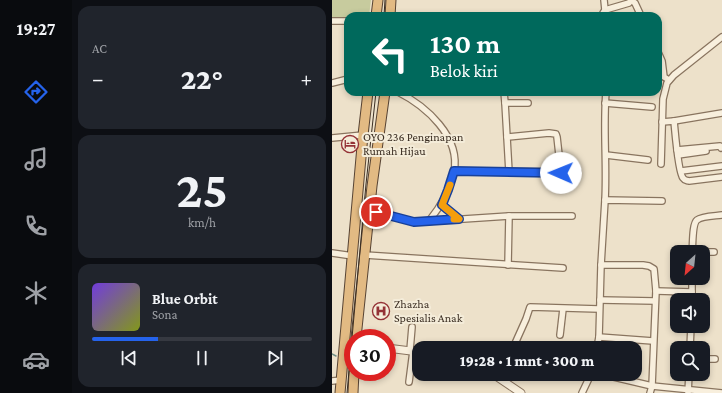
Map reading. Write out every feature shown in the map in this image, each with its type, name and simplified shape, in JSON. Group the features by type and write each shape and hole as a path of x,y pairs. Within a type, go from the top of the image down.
{"highway":[{"path":"376,12 378,0"},
{"path":"390,12 391,0"},
{"path":"340,393 368,96"},
{"path":"357,329 372,186 384,96"},
{"path":"359,184 372,186"},
{"path":"353,393 354,381"}],"street":[{"path":"604,0 604,12"},
{"path":"607,12 630,3 631,0 635,3 639,12"},
{"path":"332,21 344,21"},
{"path":"661,164 664,89 669,80 722,36"},
{"path":"662,60 664,77 669,80"},
{"path":"332,83 344,80"},
{"path":"405,96 429,112 439,123 449,140 454,159 454,171 442,205 429,221"},
{"path":"504,96 509,172"},
{"path":"598,341 605,200 606,96"},
{"path":"504,103 528,103"},
{"path":"605,103 652,107"},
{"path":"662,122 722,113"},
{"path":"674,120 683,178 688,181 722,177"},
{"path":"507,137 549,133 556,134 561,173"},
{"path":"332,138 363,135"},
{"path":"720,146 721,147 721,149 678,153 720,146"},
{"path":"606,155 648,160"},
{"path":"681,171 722,166"},
{"path":"454,171 578,172"},
{"path":"605,200 662,202"},
{"path":"442,205 459,219"},
{"path":"370,210 414,222 508,216 572,216"},
{"path":"693,245 695,222 701,218 722,215"},
{"path":"508,216 508,265"},
{"path":"332,253 353,256"},
{"path":"365,255 563,268"},
{"path":"601,265 643,265 652,267 654,270 656,291 652,386 650,393"},
{"path":"656,291 692,292 692,285"},
{"path":"600,300 655,301"},
{"path":"516,341 530,308 600,309"},
{"path":"560,334 562,309"},
{"path":"412,327 413,341"},
{"path":"599,337 653,341"},
{"path":"396,349 412,351"},
{"path":"710,359 715,359"},
{"path":"409,382 412,363"},
{"path":"332,381 342,380"},
{"path":"505,381 521,393"},
{"path":"582,393 588,381"},
{"path":"631,381 688,392 722,393"},
{"path":"688,392 689,381"}],"green space":[{"path":"332,0 371,0 370,12 344,12 344,19 332,18"}],"waterway":[{"path":"332,354 336,356"}],"tram line":[{"path":"384,12 385,0"},
{"path":"347,393 376,96"}],"slow traffic":[{"path":"450,185 442,205 459,219 454,219"}],"place":[{"name":"OYO 236 Penginapan Rumah Hijau","path":"350,144"},
{"name":"Zhazha Spesialis Anak","path":"381,311"}],"route":[{"path":"376,212 414,222 459,219 442,205 454,171 561,173"}]}
